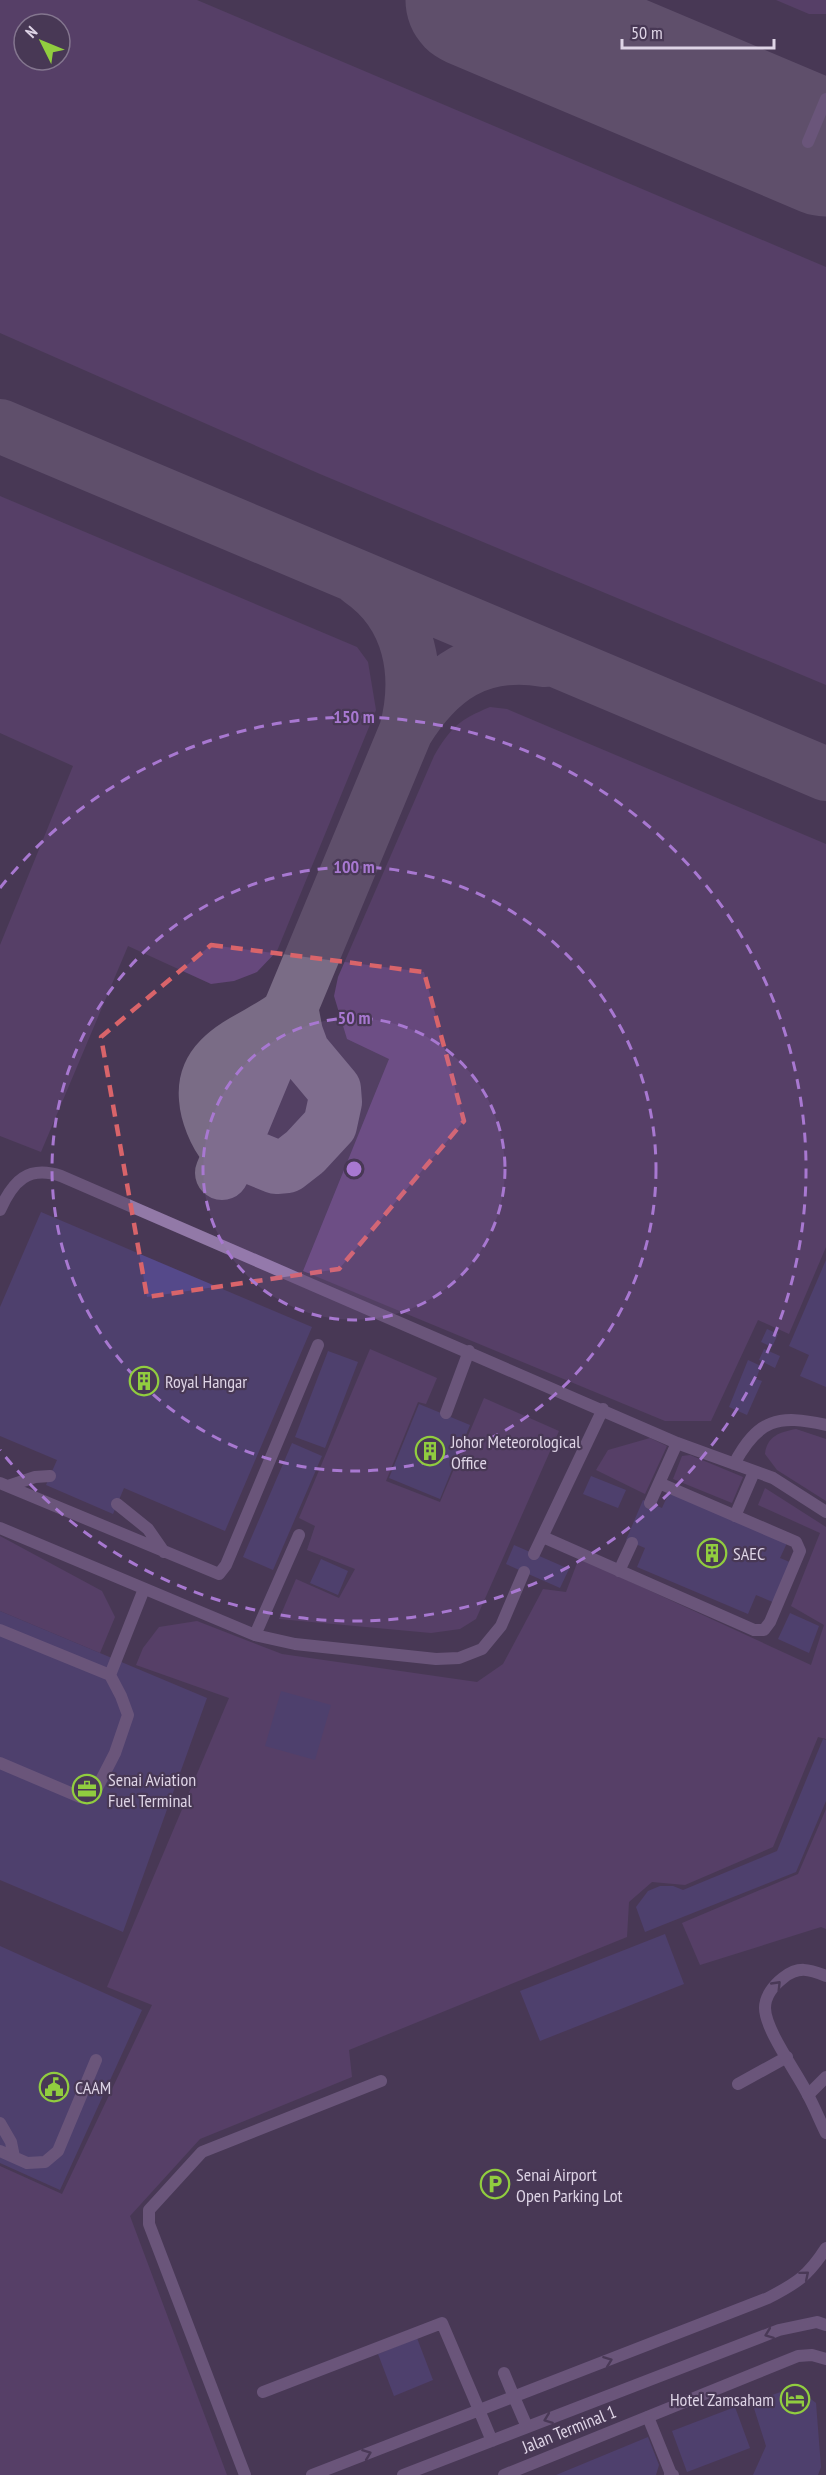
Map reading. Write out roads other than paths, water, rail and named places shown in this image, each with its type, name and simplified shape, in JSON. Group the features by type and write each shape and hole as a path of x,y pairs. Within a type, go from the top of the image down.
{"street":[{"path":"808,141 826,99"},
{"path":"0,1210 8,1192 20,1180 33,1173 47,1171 469,1351 677,1443 773,1478 826,1512"},
{"path":"4,1484 219,1574 226,1565 318,1345"},
{"path":"446,1413 469,1351"},
{"path":"534,1554 603,1409"},
{"path":"734,1464 755,1431 770,1424 795,1419 826,1425"},
{"path":"650,1503 677,1443"},
{"path":"735,1515 754,1472"},
{"path":"4,1484 50,1476"},
{"path":"543,1537 754,1630 764,1630 770,1622 800,1551 800,1546 796,1542 659,1483"},
{"path":"117,1504 148,1529 165,1552"},
{"path":"0,1528 255,1635 295,1644 436,1659 459,1658 483,1649 501,1626 524,1572"},
{"path":"255,1635 299,1535"},
{"path":"619,1571 633,1543"},
{"path":"110,1675 144,1589"},
{"path":"0,1630 110,1675 128,1715 115,1753 97,1788 80,1797 0,1763"},
{"path":"826,1976 801,1968 783,1978 768,1994 765,2008 769,2022 826,2133"},
{"path":"738,2084 787,2057"},
{"path":"0,2151 27,2163 45,2163 58,2151 96,2060"},
{"path":"808,2095 826,2077"},
{"path":"245,2475 149,2224 149,2210 202,2152 381,2081"},
{"path":"0,2123 11,2142 14,2157"},
{"path":"312,2475 768,2298 793,2285 813,2269 826,2248"},
{"path":"403,2475 779,2330 818,2322 826,2325"},
{"path":"263,2392 442,2323 492,2441"},
{"name":"Jalan Terminal 1","path":"504,2475 798,2356 812,2355 826,2359"},
{"path":"504,2373 527,2427"},
{"path":"648,2417 671,2475"}],"place":[{"name":"Royal Hangar","path":"144,1381"},
{"name":"Johor Meteorological Office","path":"430,1451"},
{"name":"SAEC","path":"712,1553"},
{"name":"Senai Aviation Fuel Terminal","path":"87,1789"},
{"name":"CAAM","path":"54,2087"},
{"name":"Senai Airport Open Parking Lot","path":"495,2184"},
{"name":"Hotel Zamsaham","path":"795,2399"}]}
